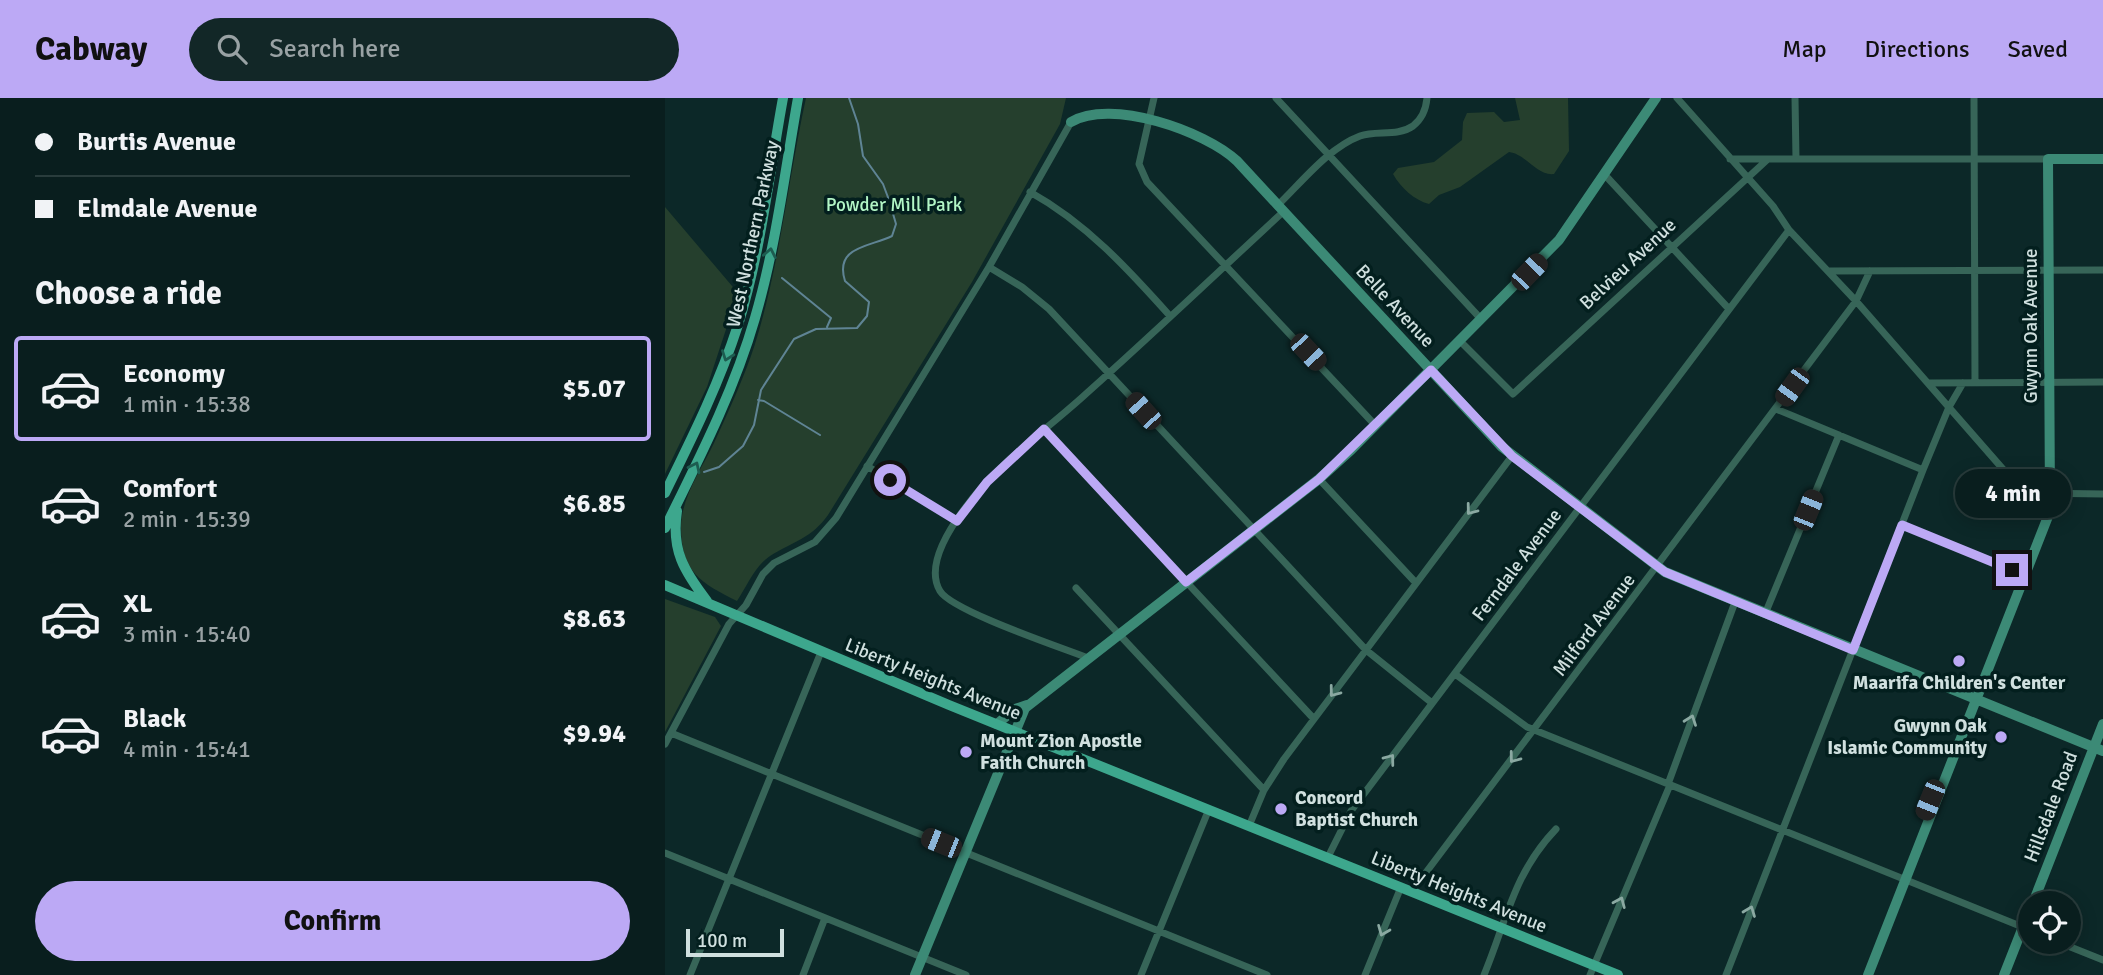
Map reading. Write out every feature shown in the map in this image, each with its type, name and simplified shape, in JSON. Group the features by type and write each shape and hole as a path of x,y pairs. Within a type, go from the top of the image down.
{"main road":[{"name":"West Northern Parkway","path":"665,493 714,390 739,322 755,256 783,98"},
{"name":"West Northern Parkway","path":"665,528 724,404 756,315 798,98"},
{"path":"679,499 675,531 677,554 684,571 708,603"},
{"name":"Liberty Heights Avenue","path":"665,584 821,652 1500,927 1592,970 1618,975"}],"street":[{"path":"776,98 780,116"},
{"path":"1154,98 1139,164 1143,176 1376,426"},
{"path":"1276,98 1481,319"},
{"path":"1088,658 953,604 940,591 935,569 941,550 957,521 987,482 1109,374 1226,264 1330,157 1360,136 1410,128 1421,119 1427,98"},
{"path":"997,724 1015,709 1029,704 1319,479 1376,426 1559,240 1657,98"},
{"path":"1677,98 1773,206 1789,230 1856,301 2037,508 2042,509"},
{"path":"1795,98 1796,159"},
{"path":"1973,98 1975,383"},
{"name":"Belle Avenue","path":"1071,122 1096,112 1148,120 1194,132 1217,144 1512,456 1671,576 2098,749"},
{"path":"665,744 729,624 768,568 815,542 829,527 989,267 1071,122"},
{"path":"1730,159 2103,159"},
{"name":"Belvieu Avenue","path":"1460,341 1513,394 1768,159"},
{"name":"Gwynn Oak Avenue","path":"1861,975 1902,879 2022,574 2047,519 2050,503 2048,159"},
{"path":"1605,175 1729,309"},
{"path":"1030,192 1067,215 1109,250 1170,316"},
{"name":"Ferndale Avenue","path":"1328,858 1350,811 1789,230"},
{"path":"989,267 1039,301 1366,650 1432,703"},
{"path":"1829,271 2103,270"},
{"name":"Milford Avenue","path":"1365,975 1406,889 1535,730 1856,301 1870,271"},
{"path":"1928,383 2103,382"},
{"path":"1726,975 1923,470 1949,407 1963,383"},
{"path":"1776,409 1923,470"},
{"path":"1044,429 1314,719"},
{"path":"1764,615 1839,435"},
{"path":"1249,826 1264,790 1314,719 1512,456"},
{"path":"867,466 957,521"},
{"path":"1319,479 1416,583"},
{"path":"2024,493 2103,494"},
{"name":"Gwynn Oak Avenue","path":"2022,574 2048,493"},
{"path":"1902,525 2022,574"},
{"path":"1076,588 1264,790"},
{"path":"1592,970 1669,784 1735,602"},
{"path":"690,975 821,652"},
{"path":"1455,674 1535,730 2018,925"},
{"path":"915,975 1015,731 1029,704"},
{"name":"Hillsdale Road","path":"2037,891 2098,749 2103,724"},
{"path":"671,733 1267,975"},
{"path":"1141,975 1209,809"},
{"path":"1485,975 1500,937 1500,927 1525,867 1556,829"},
{"path":"665,853 966,975"},
{"name":"Gwynn Oak Avenue","path":"1868,975 1902,879"},
{"path":"803,975 825,918"},
{"path":"2004,975 2018,947"},
{"path":"2081,951 2103,960"}],"green space":[{"name":"Powder Mill Park","path":"806,98 1066,98 1060,124 972,282 828,515 808,534 765,560 737,601 703,582 689,565 682,542 682,516 688,494 731,406 764,314"},
{"path":"1515,98 1568,98 1569,151 1554,174 1542,172 1509,152 1460,187 1439,195 1429,204 1413,196 1396,179 1393,174 1398,168 1434,162 1462,140 1463,122 1467,113 1494,112 1504,122 1520,120"},
{"path":"665,207 738,293 707,387 665,474"},
{"path":"665,599 715,617 721,626 665,732"}],"waterway":[{"path":"704,472 719,467 743,446 754,425 761,390 794,339 816,329 857,328 867,316 869,302 845,281 845,261 849,254 856,250 892,236 896,224 883,184 863,156 858,124 849,98"},
{"path":"782,278 831,318 827,327"},
{"path":"758,400 820,435"}],"place":[{"name":"Maarifa Children's Center","path":"1959,661"},
{"name":"Gwynn Oak Islamic Community","path":"2001,737"},
{"name":"Mount Zion Apostle Faith Church","path":"966,752"},
{"name":"Concord Baptist Church","path":"1281,809"}],"route":[{"path":"890,480 957,521 987,482 1044,429 1186,582 1319,479 1431,370 1512,456 1671,576 1853,650 1902,525 2012,570"}]}
